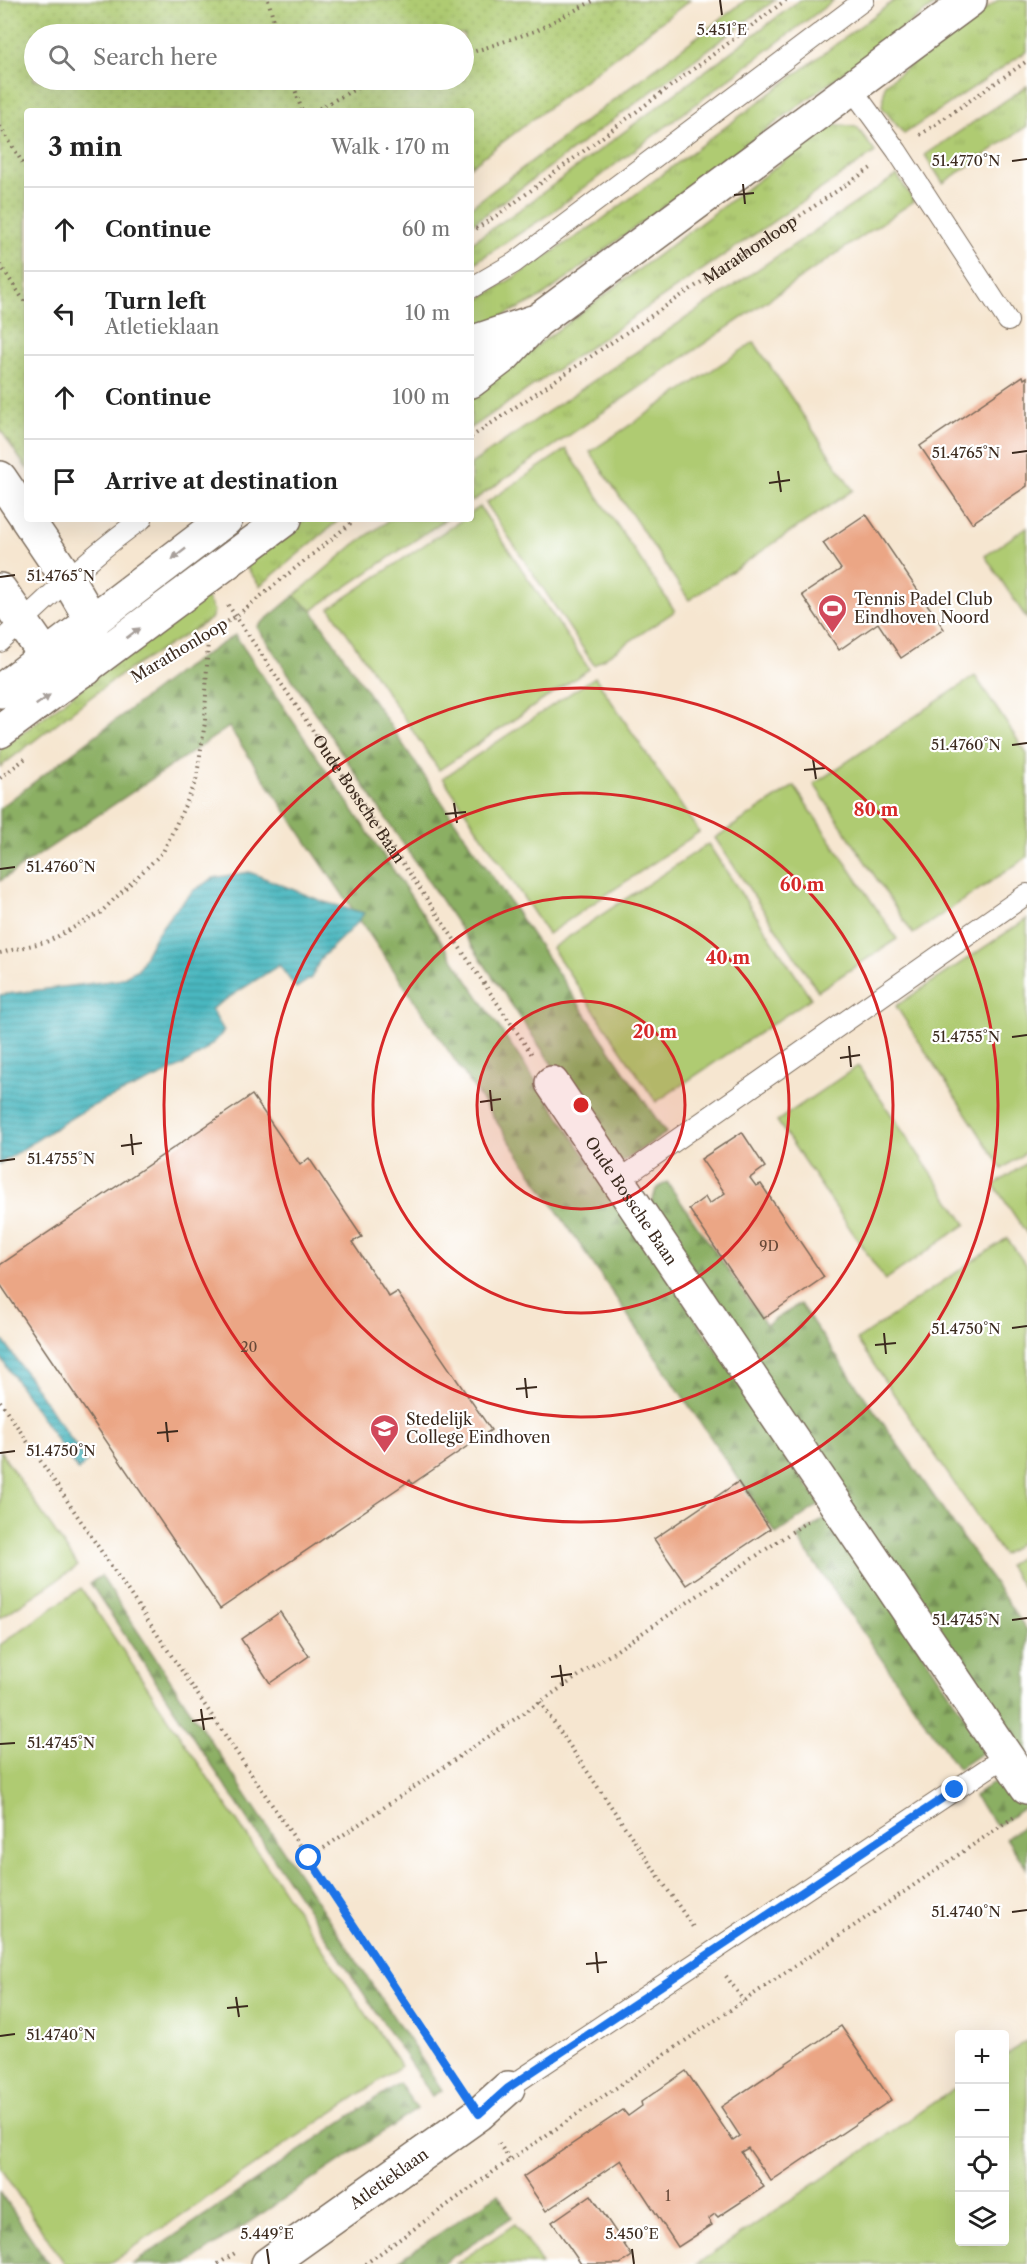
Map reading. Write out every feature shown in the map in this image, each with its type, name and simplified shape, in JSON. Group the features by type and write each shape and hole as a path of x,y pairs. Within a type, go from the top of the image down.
{"street":[{"path":"474,379 504,356 537,321 970,0"},
{"path":"474,342 537,321"},
{"path":"0,478 24,514"},
{"path":"29,522 67,578 92,621 86,669"},
{"path":"0,691 222,522"},
{"path":"0,731 281,522"},
{"path":"0,590 11,632 46,656 86,669"},
{"name":"Oude Bossche Baan","path":"552,1083 1006,1756 1022,1801"},
{"name":"Atletieklaan","path":"268,2264 479,2114 508,2088"}],"lane":[{"path":"474,286 514,263 864,0"},
{"path":"852,88 897,151 1008,321"},
{"path":"11,632 67,578 138,522"},
{"path":"618,1181 1027,894"},
{"path":"508,2088 1006,1756"}],"path":[{"path":"268,0 275,24"},
{"path":"474,52 535,31 595,0"},
{"path":"474,230 502,212 786,0"},
{"name":"Marathonloop","path":"474,434 897,151 1027,61"},
{"path":"295,90 301,108"},
{"path":"320,108 353,90"},
{"path":"0,126 24,161"},
{"path":"0,265 24,301"},
{"name":"Marathonloop","path":"126,682 235,616 352,522"},
{"name":"Oude Bossche Baan","path":"235,616 552,1083"},
{"path":"0,953 49,941 100,913 163,852 196,782 205,722 208,633"},
{"path":"0,778 27,757"},
{"path":"0,1401 510,2160"},
{"path":"309,1858 835,1502"},
{"path":"540,1702 744,2001"},
{"path":"365,2264 510,2160 744,2001 1022,1801"}],"green space":[{"path":"0,0 690,0 474,164 474,108 24,108 24,465 0,429"},
{"path":"746,0 775,0 474,223 474,205"},
{"path":"800,0 834,0 548,215 474,263 474,241 525,206"},
{"path":"895,0 941,0 540,298 474,330 474,303 596,224"},
{"path":"998,0 1027,0 1027,51 904,134 882,107 885,84"},
{"path":"1027,86 1027,126 943,183 925,155"},
{"path":"833,124 857,127 875,152 474,426 474,393"},
{"path":"897,175 914,201 474,500 474,462"},
{"path":"754,342 853,490 689,600 590,452"},
{"path":"566,449 675,611 594,665 486,503"},
{"path":"480,507 589,669 439,770 330,608 459,522 474,522 474,511"},
{"path":"302,522 336,522 260,586 245,565"},
{"path":"387,522 442,522 312,610 294,596 355,544"},
{"path":"1027,527 1027,619 985,556"},
{"path":"205,595 214,611 211,619 117,677 0,767 0,750"},
{"path":"294,596 312,610 666,1133 619,1164 257,627"},
{"path":"235,635 820,1504 776,1534 229,727 0,881 0,808 180,671"},
{"path":"975,676 1027,754 1027,857 913,934 814,784"},
{"path":"595,677 699,832 548,934 443,778"},
{"path":"794,786 897,939 818,991 715,838"},
{"path":"708,844 811,998 656,1102 552,948"},
{"path":"1027,919 1027,1151 1002,1169 896,1006"},
{"path":"858,1066 966,1224 885,1280 777,1121"},
{"path":"1027,1163 1027,1234 994,1185"},
{"path":"667,1182 766,1325 800,1304 1027,1630 1027,1764 650,1210 656,1189"},
{"path":"1007,1238 1027,1267 1027,1538 1003,1555 857,1340"},
{"path":"0,1451 78,1566 0,1618"},
{"path":"829,1515 987,1749 958,1769 797,1538"},
{"path":"1027,1552 1027,1593 1008,1565"},
{"path":"101,1576 442,2090 432,2096 90,1583"},
{"path":"81,1588 401,2066 109,2264 65,2264 0,2168 0,1645"},
{"path":"992,1783 1012,1785 1027,1806 997,1826 974,1797"},
{"path":"1027,1824 1027,1869 1006,1838"},
{"path":"1027,2041 1027,2264 697,2264 955,2089 955,2246 1009,2246 1009,2053"},
{"path":"399,2083 417,2109 187,2264 133,2264"},
{"path":"0,2192 49,2264 0,2264"},
{"path":"498,2194 512,2217 442,2264 394,2264"},
{"path":"515,2224 542,2264 456,2264"}],"water":[{"path":"249,872 324,902 364,913 358,922 321,958 311,978 296,988 279,965 211,1009 224,1031 195,1058 85,1110 0,1164 0,995 118,980 138,969 156,935 173,912 194,890 214,878"},
{"path":"0,1336 87,1462 78,1471 0,1357"}],"building":[{"path":"1023,376 1024,379 1027,377 1027,486 972,523 920,446"},
{"path":"866,514 944,629 901,658 878,623 839,650 802,595 841,569 823,543"},
{"path":"252,1095 300,1165 309,1158 362,1237 352,1242 389,1297 397,1292 491,1430 412,1484 410,1480 220,1609 0,1284 0,1265"},
{"path":"742,1132 765,1167 750,1178 756,1186 761,1184 824,1277 763,1319 689,1209 705,1197 709,1204 725,1193 701,1159"},
{"path":"738,1482 770,1529 686,1585 654,1539"},
{"path":"280,1612 309,1656 270,1683 241,1639"},
{"path":"841,2026 891,2100 771,2181 748,2148 741,2152 764,2187 718,2217 715,2214 708,2219 712,2225 678,2247 621,2160 546,2211 523,2177 623,2110 628,2116 642,2106 641,2102 686,2071 733,2141 740,2136 721,2107"},
{"path":"591,2195 632,2256 620,2264 581,2264 552,2222"}],"place":[{"name":"Tennis Padel Club Eindhoven Noord","path":"833,634"},
{"name":"Stedelijk College Eindhoven","path":"385,1454"}],"route":[{"path":"309,1858 479,2114 508,2088 955,1790"}]}
